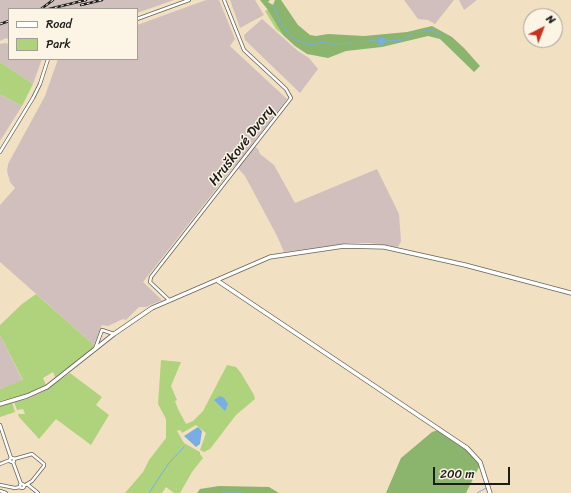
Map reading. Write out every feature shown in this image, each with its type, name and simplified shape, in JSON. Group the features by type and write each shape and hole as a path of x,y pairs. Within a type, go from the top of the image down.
{"street":[{"path":"138,20 189,0"},
{"name":"Hruškové Dvory","path":"169,300 150,282 151,278 291,98 286,89 244,50 224,0"},
{"path":"0,152 33,98 40,84 48,60"},
{"path":"0,404 47,388 142,313 218,280 250,264 270,257 344,246 370,245 430,256 571,294"},
{"path":"218,280 468,448 480,462 489,491"},
{"path":"94,351 102,330 114,334"},
{"path":"0,425 22,486"},
{"path":"0,464 32,454 44,463 44,466 27,484 15,488 0,485"},
{"path":"27,484 38,493"},
{"path":"0,491 6,493"}],"shaded area":[{"path":"0,0 174,0 138,13 138,8 8,8 8,39 6,38 0,41"},
{"path":"206,0 219,0 235,39 230,46 287,99 252,144 258,149 260,154 274,165 295,203 377,169 399,214 401,241 398,247 371,243 349,243 284,252 245,176 235,165 143,282 162,300 146,307 139,307 126,320 123,319 108,326 102,325 94,345 0,262 0,205 15,188 10,182 7,171 8,164 45,96 58,60 138,60 138,25"},
{"path":"230,0 255,0 264,15 240,28"},
{"path":"404,0 454,0 435,24 428,20 418,19"},
{"path":"459,0 477,0 464,10"},
{"path":"262,19 298,51 309,58 318,69 300,93 245,40 244,35"},
{"path":"0,44 8,44 8,60 42,60 33,84 0,62"},
{"path":"0,94 22,106 0,141"},
{"path":"0,335 23,381 0,389"}],"green space":[{"path":"260,0 270,0 268,2 273,5 275,0 281,0 298,25 310,35 316,36 328,34 364,36 407,32 432,26 452,37 480,66 474,72 440,39 428,36 382,47 346,51 328,58 307,54 283,35"},
{"path":"273,7 292,42 276,29 265,11"},
{"path":"0,62 33,84 22,106 0,94"},
{"path":"36,294 94,345 92,350 56,379 53,372 43,378 46,385 27,394 0,401 0,389 23,380 0,335 0,325 22,304"},
{"path":"161,360 181,362 171,386 177,400 175,401 178,409 186,424 193,421 203,411 227,365 236,367 241,373 255,399 236,415 210,449 204,452 200,450 206,433 196,425 182,433 180,430 177,431 184,443 200,452 203,458 192,472 180,493 174,493 166,487 162,493 125,493 143,472 149,460 166,438 166,419 158,404"},
{"path":"70,373 102,397 96,405 109,415 91,445 56,419 39,439 19,417 18,414 25,414 23,409 17,410 14,402 27,399 42,392"},
{"path":"12,402 15,412 0,417 0,406"},
{"path":"438,430 469,451 479,463 479,467 466,493 386,493 401,458 432,432"},
{"path":"219,486 269,487 279,493 197,493 200,489"}],"water":[{"path":"378,38 384,38 387,41 379,47"},
{"path":"220,396 224,398 228,404 225,411 214,400"},
{"path":"198,427 202,431 200,444 196,447 184,436"}],"waterway":[{"path":"273,5 280,22 293,39 312,45 322,42 331,44 352,43"},
{"path":"418,32 431,30 442,36"},
{"path":"386,41 403,40 413,33"},
{"path":"362,42 377,40"},
{"path":"149,493 169,463 184,447"},
{"path":"477,493 490,486"},
{"path":"221,493 237,493"}],"railway":[{"path":"42,8 53,0"},
{"path":"53,8 86,0"},
{"path":"81,5 102,0"},
{"path":"0,24 8,21"}]}
